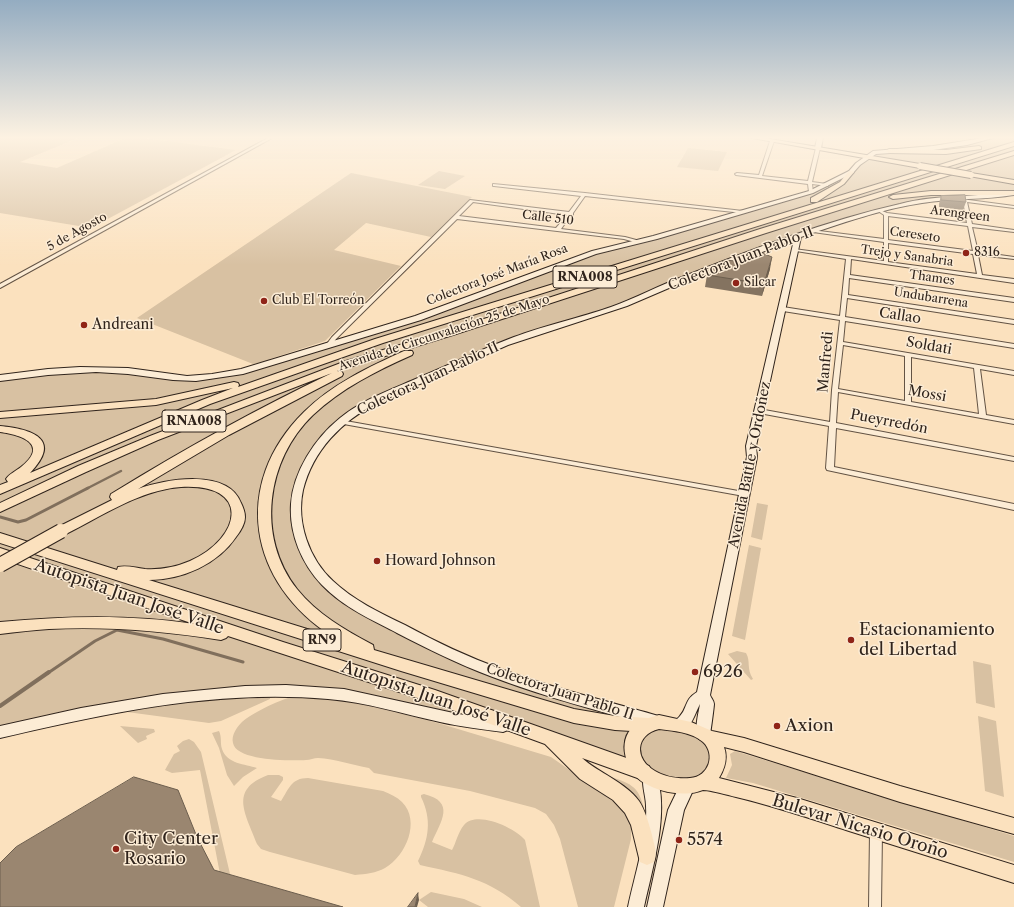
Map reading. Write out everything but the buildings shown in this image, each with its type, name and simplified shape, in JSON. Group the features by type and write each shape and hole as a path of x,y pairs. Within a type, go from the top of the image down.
{"highway":[{"path":"773,218 822,196 844,180"},
{"name":"Avenida de Circunvalación 25 de Mayo","path":"0,490 206,402 304,366 379,341 894,180"},
{"name":"Avenida de Circunvalación 25 de Mayo","path":"0,507 82,469 220,411 316,375 453,332 577,290 924,180"},
{"path":"814,215 877,200 918,194 1013,193"},
{"path":"401,665 349,639 314,615 292,593 277,569 269,547 264,521 264,497 271,472 281,449 297,426 318,405 342,386 371,369 453,332"},
{"path":"0,565 61,531 212,438 266,409 343,372 393,351"},
{"path":"0,415 156,402 208,392 304,366"},
{"path":"0,429 24,432 34,437 40,448 38,456 32,464 19,475 0,486"},
{"path":"61,531 134,496 166,485 194,482 209,485 222,489 236,503 239,519 230,538 214,554 191,565 160,574 149,574 81,564"},
{"name":"Autopista Juan José Valle","path":"0,538 401,665 574,716 615,723 653,724"},
{"name":"Autopista Juan José Valle","path":"0,553 283,648 435,697 525,728 646,775"},
{"path":"0,628 56,623 103,623 181,628 211,632 283,648"},
{"path":"549,738 586,773 619,794 632,807 640,825 647,855"}],"main road":[{"name":"Colectora José María Rosa","path":"0,378 39,372 98,370 130,371 178,378 220,377 255,368 418,318 594,252 655,238 744,212 811,192 835,180"},
{"name":"Colectora Juan Pablo II","path":"653,724 509,678 435,647 378,618 349,600 327,583 309,560 301,541 296,516 297,493 306,467 320,442 340,422 364,405 474,357 528,335 595,316 630,304 662,290 680,280 798,236 910,203 985,198 1013,193"},
{"name":"Avenida Battle y Ordoñez","path":"706,736 703,727 707,704 703,695 752,457 751,446 783,309 798,236"},
{"path":"0,732 82,713 191,694 262,690 329,693 368,699 458,720 525,728"},
{"name":"Avenida Battle y Ordoñez","path":"678,726 686,720 694,701 703,695"},
{"path":"636,907 647,855 654,807 646,775 634,760 632,746 637,733 653,724 678,726 706,736 744,745 1014,826"},
{"path":"646,775 663,782 687,786 705,783 713,776 718,764 718,753 706,736"},
{"name":"Bulevar Nicasio Oroño","path":"705,783 736,789 797,806 1014,874"},
{"path":"655,907 676,810 687,786"}],"street":[{"name":"5 de Agosto","path":"0,286 193,180"},
{"path":"788,180 826,185"},
{"path":"810,183 811,192"},
{"path":"494,185 744,212"},
{"path":"558,230 585,194"},
{"path":"980,276 970,225 963,200 1014,207"},
{"path":"329,345 472,201 571,214"},
{"name":"Arengreen","path":"880,211 886,214 1014,231"},
{"path":"886,214 886,263"},
{"name":"Calle 510","path":"455,217 624,238 638,242"},
{"name":"Cereseto","path":"812,231 1014,258"},
{"name":"Trejo y Sanabria","path":"796,250 1014,281"},
{"name":"Manfredi","path":"849,258 835,390 830,468 1014,507"},
{"name":"Thames","path":"847,276 1014,300"},
{"name":"Undubarrena","path":"845,296 1014,322"},
{"name":"Callao","path":"783,309 1014,346"},
{"name":"Soldati","path":"840,343 1014,373"},
{"path":"908,355 908,403"},
{"path":"977,366 983,416"},
{"name":"Mossi","path":"835,390 1014,422"},
{"name":"Pueyrredón","path":"759,411 1014,459"},
{"path":"340,422 744,494"},
{"path":"875,907 876,832"}],"shaded area":[{"path":"0,180 180,180 91,228 0,213"},
{"name":"Club El Torreón","path":"340,180 388,180 472,197 431,237 366,223 334,250 401,266 325,341 270,359 268,361 253,364 137,318"},
{"path":"425,180 458,180 445,189 418,185"},
{"path":"1014,180 1014,193 910,203 842,221 662,290 528,335 365,405 320,442 297,493 309,560 349,600 509,678 704,735 718,764 687,786 549,738 329,693 191,694 0,732 0,378 98,370 178,378 220,377 418,318 545,269 629,243 811,192 835,181"},
{"path":"757,503 768,505 762,540 751,537"},
{"path":"749,545 761,548 745,640 732,636"},
{"path":"737,651 746,653 753,679 751,680 728,654"},
{"path":"973,661 991,665 995,708 976,703"},
{"path":"270,696 270,699 221,721 209,723 127,712 188,702"},
{"path":"297,696 357,703 391,711 438,723 551,757 601,792 619,806 627,816 631,827 631,839 614,907 578,907 560,839 554,825 546,814 535,808 470,791 374,773 369,768 337,761 318,758 308,760 265,759 253,757 236,749 233,743 233,737 236,729 242,722 268,706"},
{"path":"978,716 996,721 1004,797 985,791"},
{"path":"120,726 154,729 155,732 146,736 147,739 138,743"},
{"path":"219,731 222,749 228,758 237,763 257,768 243,777 234,786 227,775 219,748 212,733"},
{"path":"189,739 194,742 201,752 231,878 220,874 200,770 172,773 165,770 174,754 180,751 177,746 183,741"},
{"path":"735,751 1014,836 1014,862 753,783 726,778 732,765 730,754"},
{"path":"268,775 279,775 283,777 283,780 271,797 281,801 291,785 302,778 383,791 393,796 402,802 408,810 411,828 405,847 393,862 382,870 367,874 355,875 261,849 257,844 248,823 243,804 244,796 248,788 256,781"},
{"path":"608,776 632,786 639,795 644,809 642,810"},
{"path":"424,794 434,797 443,807 442,820 432,842 452,850 464,825 470,821 478,819 496,822 520,835 525,840 540,907 521,907 497,890 474,879 449,871 420,865 418,861 425,845 428,829 427,813 421,797 421,795"},
{"path":"431,892 464,899 482,907 428,907 419,900"}],"waterway":[{"path":"86,489 121,471"},
{"path":"0,517 18,522 26,520 88,488"},
{"path":"48,673 95,641 117,630 163,639 243,662"},
{"path":"0,706 49,672"}],"place":[{"name":"8316","path":"966,253"},
{"name":"Silcar","path":"736,283"},
{"name":"Club El Torreón","path":"264,301"},
{"name":"Andreani","path":"84,325"},
{"name":"Howard Johnson","path":"377,561"},
{"name":"Estacionamiento del Libertad","path":"851,640"},
{"name":"6926","path":"695,672"},
{"name":"Axion","path":"777,726"},
{"name":"5574","path":"679,840"},
{"name":"City Center Rosario","path":"116,849"}]}
